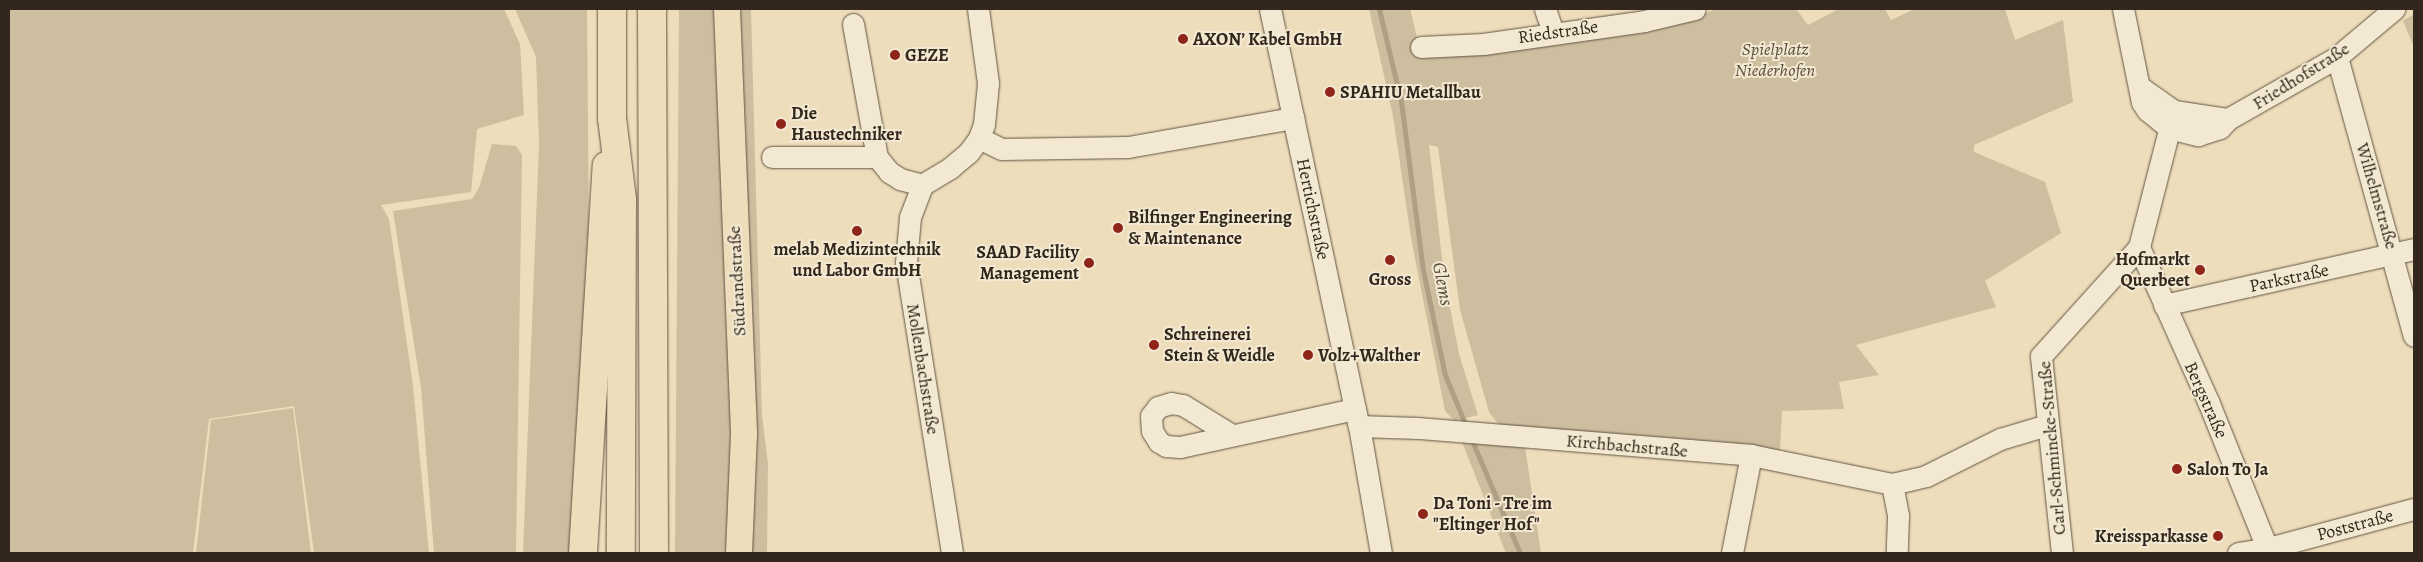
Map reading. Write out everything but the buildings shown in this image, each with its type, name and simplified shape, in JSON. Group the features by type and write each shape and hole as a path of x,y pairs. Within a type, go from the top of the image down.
{"highway":[{"path":"583,553 602,213 612,118 612,9"},
{"path":"652,9 654,553"},
{"path":"612,118 622,200 621,553"}],"main road":[{"name":"Südrandstraße","path":"726,9 744,434 739,553"}],"street":[{"path":"853,24 878,157 889,172 900,179 922,186 950,168 979,138 984,124 988,83 978,9"},
{"name":"Hertichstraße","path":"1270,9 1357,417 1381,553"},
{"path":"1545,9 1553,32"},
{"name":"Riedstraße","path":"1421,47 1483,44 1553,32 1644,21 1695,9"},
{"path":"2123,9 2140,87 2172,120 2139,247"},
{"name":"Friedhofstraße","path":"2172,120 2228,119 2338,57 2394,9"},
{"name":"Wilhelmstraße","path":"2338,57 2414,336"},
{"path":"979,138 1002,149 1128,147 1293,118"},
{"path":"772,157 878,157"},
{"name":"Mollenbachstraße","path":"922,186 910,217 906,263 952,553"},
{"name":"Bergstraße","path":"2139,247 2208,401 2269,551"},
{"name":"Carl-Schmincke-Straße","path":"2062,553 2046,425 2041,356 2139,247"},
{"name":"Parkstraße","path":"2164,305 2414,249"},
{"path":"1230,434 1357,417"},
{"name":"Kirchbachstraße","path":"1357,417 1469,432 1751,455 1892,484 1926,476 2000,439 2046,425"},
{"path":"1732,553 1751,455"},
{"path":"1892,484 1898,516 1898,553"},
{"name":"Poststraße","path":"2238,553 2269,551 2414,509"}],"green space":[{"path":"9,9 504,9 520,44 524,115 477,129 471,192 381,205 389,219 413,386 429,553 314,553 294,406 209,419 193,553 9,553"},
{"path":"515,9 587,9 589,244 571,553 523,553 539,144 536,57"},
{"path":"679,9 720,9 733,354 731,553 675,553"},
{"path":"738,9 751,9 762,415 768,464 767,553 749,553"},
{"name":"Spielplatz Niederhofen","path":"1369,9 1410,9 1422,58 1677,23 1717,9 1796,9 1808,25 1839,9 1885,9 1891,20 1915,9 2005,9 2015,40 2063,20 2073,102 1974,145 1974,152 2045,182 2061,233 1985,281 1996,307 1856,345 1879,375 1839,382 1844,409 1782,411 1780,450 1500,426 1489,412 1460,310 1438,147 1429,145 1444,276 1459,354 1478,415 1455,421 1445,411 1411,238 1393,116"},
{"path":"2414,14 2414,47 2403,21"},
{"path":"492,144 516,146 522,155 516,553 434,553 421,388 393,211 472,199 479,188"},
{"path":"293,408 311,553 196,553 211,420"},
{"path":"1462,442 1525,447 1541,553 1506,553"}],"waterway":[{"name":"Glems","path":"1379,9 1401,101 1423,270 1445,375 1466,426"},
{"name":"Glems","path":"1470,436 1520,553"}],"place":[{"name":"AXON’ Kabel GmbH","path":"1183,39"},
{"name":"GEZE","path":"895,55"},
{"name":"SPAHIU Metallbau","path":"1330,92"},
{"name":"Die Haustechniker","path":"781,124"},
{"name":"Bilfinger Engineering & Maintenance","path":"1118,228"},
{"name":"melab Medizintechnik und Labor GmbH","path":"857,231"},
{"name":"Gross","path":"1390,260"},
{"name":"SAAD Facility Management","path":"1089,263"},
{"name":"Hofmarkt Querbeet","path":"2200,270"},
{"name":"Schreinerei Stein & Weidle","path":"1154,345"},
{"name":"Volz+Walther","path":"1308,355"},
{"name":"Salon To Ja","path":"2177,469"},
{"name":"Da Toni - Tre im \"Eltinger Hof\"","path":"1423,514"},
{"name":"Kreissparkasse","path":"2218,536"}]}
